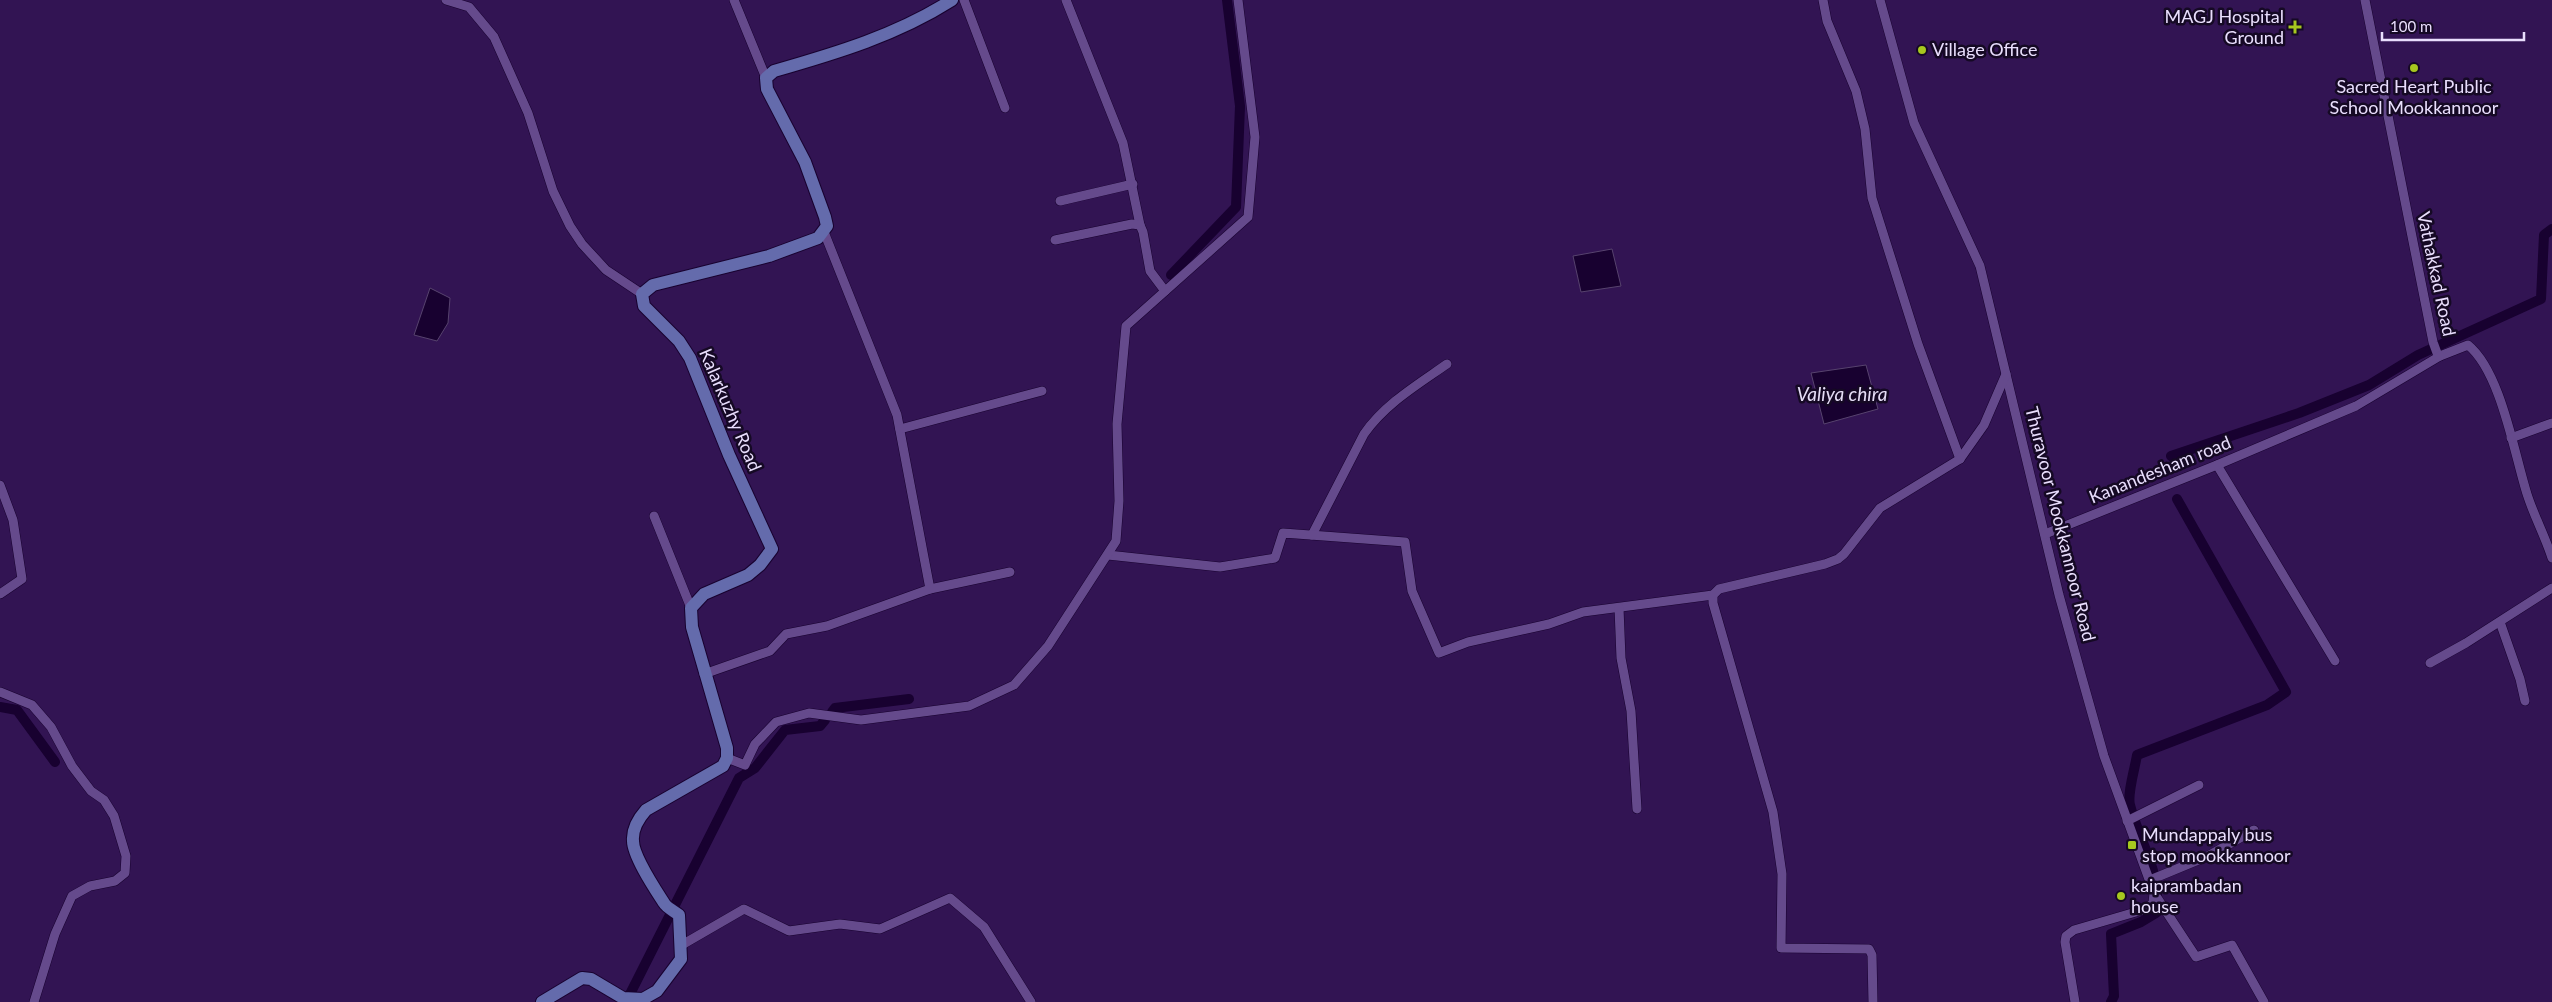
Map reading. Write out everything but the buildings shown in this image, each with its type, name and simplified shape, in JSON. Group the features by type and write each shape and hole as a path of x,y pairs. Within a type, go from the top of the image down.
{"main road":[{"path":"642,294 653,285 769,256 818,238 827,226 826,217 808,172 767,89 766,78 774,71 844,51 898,30 952,0"},
{"name":"Kalarkuzhy Road","path":"642,294 644,306 679,341 690,358 729,455 772,549 760,565 748,575 704,594 691,608"},
{"path":"542,1002 582,978 591,979 623,998 640,1001 657,991 681,959 679,915 665,904 636,855 632,841 639,818 646,810 717,771 723,766 727,758 726,748 692,627 691,608"}],"street":[{"path":"446,0 469,7 494,37 528,114 554,191 570,226 582,244 606,270 642,294"},
{"path":"734,0 766,78"},
{"path":"964,0 1005,108"},
{"path":"1066,0 1123,143 1150,271 1165,291"},
{"path":"727,758 745,765 754,744 776,722 809,713 861,720 969,706 1014,685 1048,646 1116,541 1119,501 1117,424 1126,326 1248,217 1255,137 1238,0"},
{"path":"1823,0 1827,21 1858,100 1865,130 1872,198 1918,344 1960,459"},
{"name":"Thuravoor Mookkannoor Road","path":"1880,0 1914,123 1980,266 2059,595 2102,748 2154,893 2196,957 2232,945 2264,1002"},
{"name":"Vathakkad Road","path":"2365,0 2429,328 2437,354 2440,356 2463,346 2471,348 2485,368 2511,438 2529,500 2543,531 2552,558"},
{"path":"1060,201 1133,184"},
{"path":"1055,240 1140,224"},
{"path":"824,232 897,415 930,589"},
{"name":"Kanandesham road","path":"2045,534 2217,465 2356,406 2440,356"},
{"path":"1312,535 1372,422 1403,395 1446,364"},
{"path":"1108,555 1220,567 1275,558 1283,533 1405,542 1412,591 1439,652 1468,642 1549,624 1583,612 1713,595 1719,589 1825,564 1838,559 1880,508 1960,459 1984,426 2006,373"},
{"path":"900,429 1042,391"},
{"path":"2511,438 2552,423"},
{"path":"2217,465 2335,662"},
{"path":"0,485 13,520 22,579 0,594"},
{"path":"654,516 691,608"},
{"path":"704,674 770,651 786,634 827,626 930,589 1010,572"},
{"path":"2430,662 2500,622 2552,588"},
{"path":"1713,595 1713,603 1772,812 1782,874 1781,948 1869,949 1872,955 1873,1002"},
{"path":"1619,608 1621,658 1630,711 1637,808"},
{"path":"2500,622 2526,701"},
{"path":"0,692 32,705 51,727 72,766 91,791 104,800 114,816 126,856 125,873 115,881 90,886 72,896 55,934 34,1002"},
{"path":"2127,821 2199,785"},
{"path":"2150,880 2208,856 2254,830"},
{"path":"2076,1002 2065,942 2066,936 2074,930 2146,909 2154,903 2154,893"},
{"path":"680,946 744,909 788,932 840,924 880,929 950,898 984,927 1031,1002"}],"water":[{"path":"1612,249 1621,286 1581,292 1573,256"},
{"path":"430,288 450,298 448,323 437,341 414,335"},
{"name":"Valiya chira","path":"1866,365 1878,409 1824,424 1811,373"}],"waterway":[{"path":"1171,275 1236,207 1240,106 1227,0"},
{"path":"2171,456 2299,413 2369,385 2418,355 2541,299 2544,235 2552,229"},
{"path":"2111,1002 2114,996 2111,934 2141,922 2156,913 2157,899 2153,871 2129,800 2137,755 2267,705 2286,692 2177,499"},
{"path":"832,712 835,708 909,699"},
{"path":"0,707 17,710 55,762"},
{"path":"626,1002 739,778 755,768 785,730 820,726 825,720"}],"place":[{"name":"MAGJ Hospital Ground","path":"2295,27"},
{"name":"Village Office","path":"1922,50"},
{"name":"Sacred Heart Public School Mookkannoor","path":"2414,68"},
{"name":"Mundappaly bus stop mookkannoor","path":"2132,845"},
{"name":"kaiprambadan house","path":"2121,896"}]}
